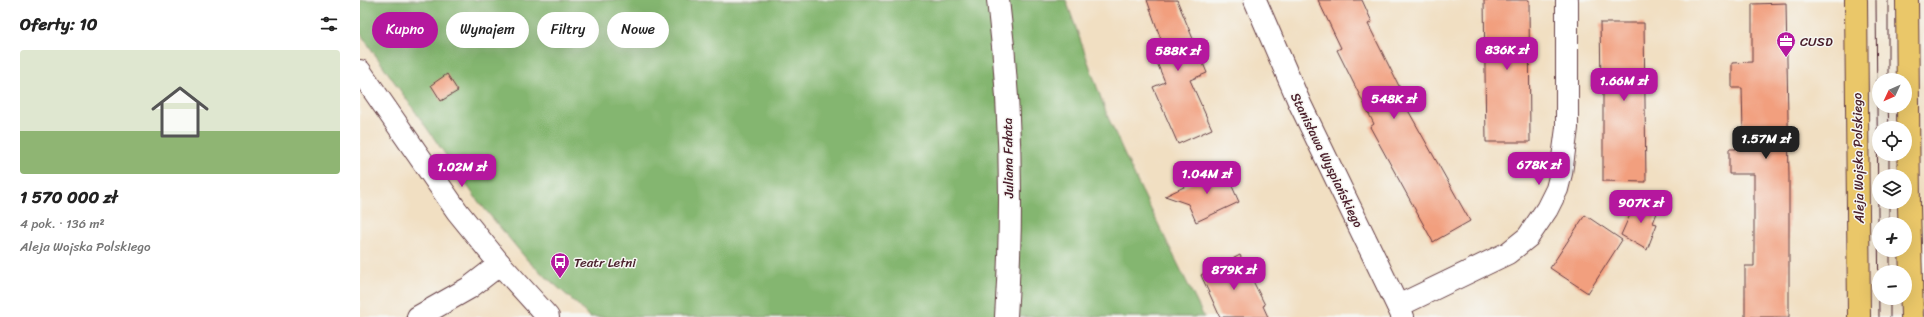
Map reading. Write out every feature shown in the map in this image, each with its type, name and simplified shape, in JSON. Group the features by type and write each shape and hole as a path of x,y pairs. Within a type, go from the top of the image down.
{"main road":[{"name":"Aleja Wojska Polskiego","path":"1856,0 1859,317"},
{"path":"1907,0 1909,207 1912,317"}],"street":[{"name":"Juliana Fałata","path":"998,0 1005,54 1008,141 1009,220 1006,317"},
{"name":"Stanisława Wyspiańskiego","path":"1255,0 1296,97 1401,311"},
{"path":"1401,311 1508,253 1528,237 1547,209 1557,189 1561,173 1567,128 1567,0"},
{"path":"360,71 457,211 500,264 548,317"},
{"path":"418,317 469,288 500,264"}],"green space":[{"path":"360,0 1066,0 1107,115 1135,177 1204,317 589,317 578,305 529,262 478,201 360,33"}],"building":[{"path":"1147,0 1177,0 1207,73 1190,80 1212,129 1178,144 1153,87 1165,82 1153,53 1164,48"},
{"path":"1318,0 1362,0 1372,22 1368,24 1403,94 1400,96 1470,221 1433,242 1370,127 1374,124 1337,50 1341,48"},
{"path":"1484,0 1529,0 1530,142 1486,142"},
{"path":"1786,3 1789,177 1789,317 1745,317 1745,266 1754,266 1754,174 1729,174 1729,149 1736,149 1743,133 1742,88 1732,88 1732,63 1752,62 1752,4"},
{"path":"1600,23 1644,23 1646,182 1603,181 1603,84 1601,84"},
{"path":"447,74 458,91 441,101 431,85"},
{"path":"1224,168 1239,202 1196,222 1188,204 1165,196"},
{"path":"1637,199 1659,208 1653,223 1657,224 1647,250 1621,235"},
{"path":"1585,215 1622,240 1588,293 1550,268"},
{"path":"1240,255 1265,305 1263,306 1268,317 1220,317 1201,275"}],"tram line":[{"path":"1876,0 1879,317"},
{"path":"1888,0 1888,73"},
{"path":"1888,113 1889,121"},
{"path":"1889,161 1889,169"},
{"path":"1889,209 1889,217"},
{"path":"1890,257 1890,265"},
{"path":"1890,305 1890,317"}],"place":[{"name":"CUSD","path":"1786,58"},
{"name":"Teatr Letni","path":"560,279"}]}
